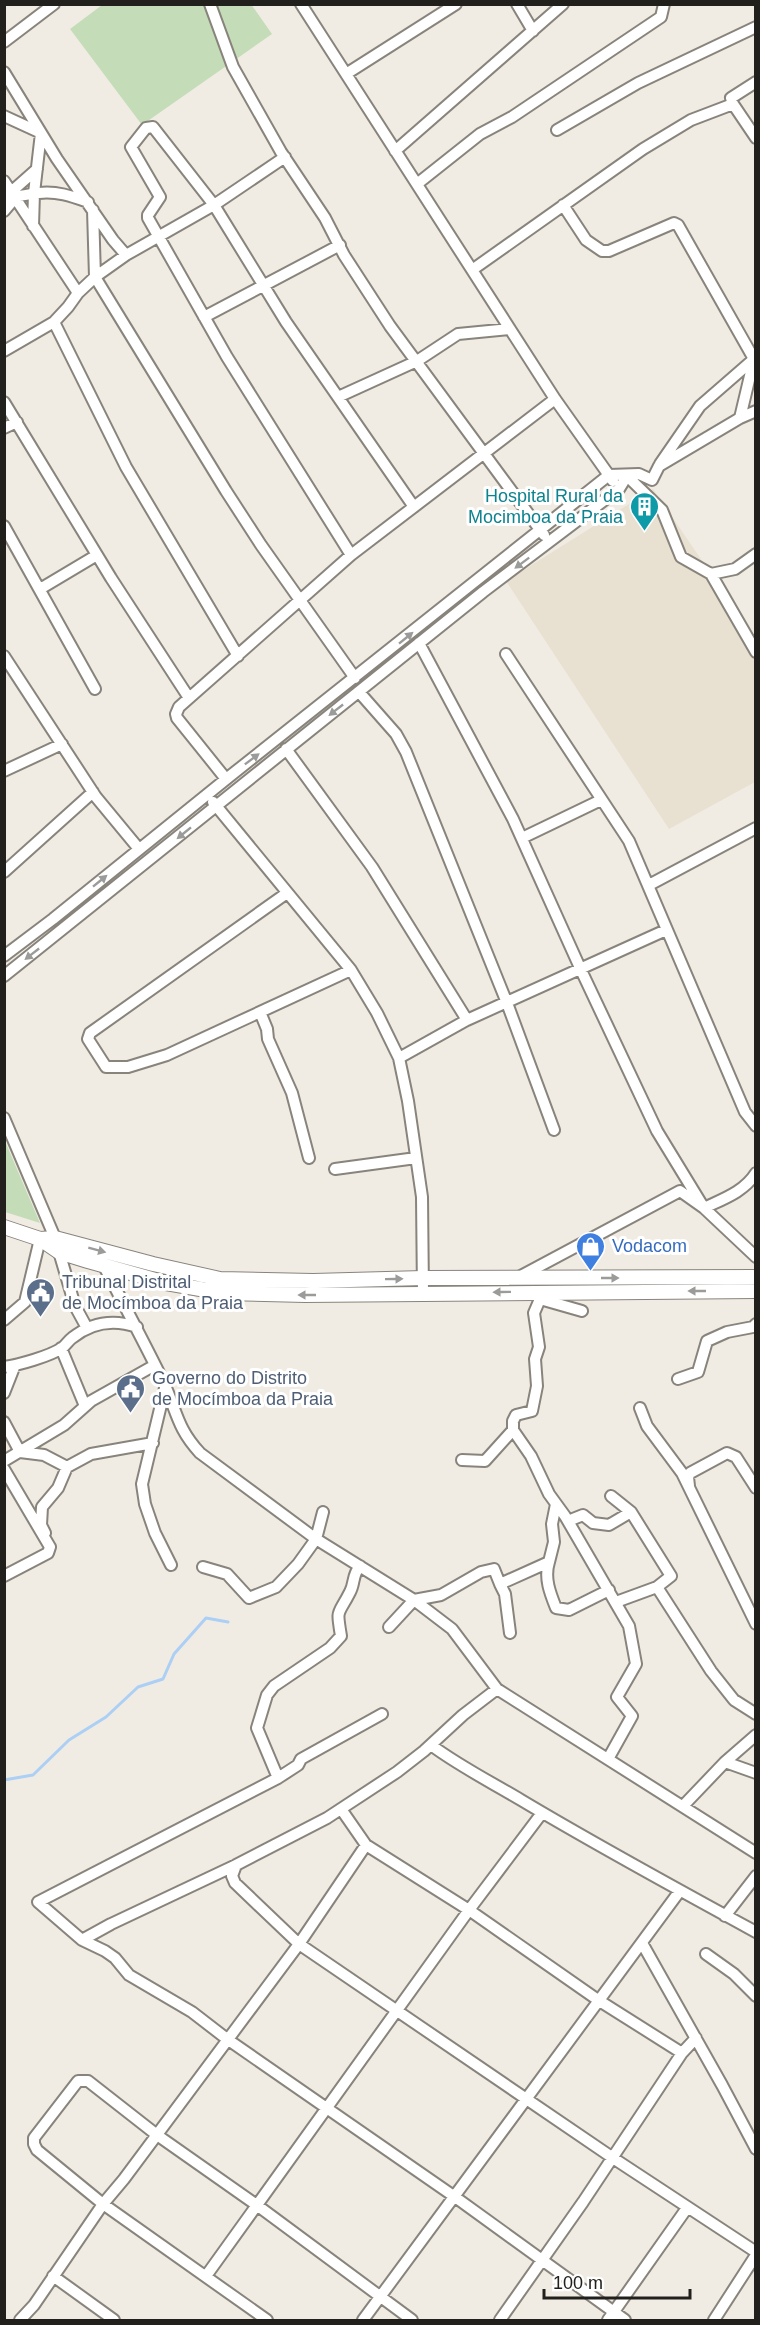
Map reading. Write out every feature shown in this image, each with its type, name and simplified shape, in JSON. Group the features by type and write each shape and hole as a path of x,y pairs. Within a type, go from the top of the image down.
{"street":[{"path":"4,42 54,4"},
{"path":"210,4 233,67 285,157 325,218 344,255 417,362 549,542"},
{"path":"301,4 555,399 618,489"},
{"path":"346,74 456,4"},
{"path":"517,4 532,31"},
{"path":"395,151 564,4"},
{"path":"417,184 480,135 512,117 661,17 664,13 664,4"},
{"path":"557,129 638,83 756,27"},
{"path":"4,72 41,133 126,255"},
{"path":"756,82 731,98 756,138"},
{"path":"472,270 643,149 691,120 733,104"},
{"path":"4,116 41,133"},
{"path":"351,555 204,318 158,236 148,214 160,197 131,150 146,128 153,127 214,206 232,232 263,287 414,507"},
{"path":"33,226 41,133"},
{"path":"4,351 54,322 95,276 158,236 214,206 285,157"},
{"path":"4,211 10,195 37,169"},
{"path":"4,181 10,195 78,293"},
{"path":"10,195 60,193 90,206"},
{"path":"562,205 586,240 602,252 674,223 678,225 755,357 740,418"},
{"path":"90,206 95,276 226,491 261,545 355,678"},
{"path":"204,318 340,245"},
{"path":"54,322 126,467 238,656"},
{"path":"338,397 417,362 458,334 510,329"},
{"path":"4,956 609,475 639,474 652,480 700,405 755,357"},
{"path":"226,779 177,718 179,707 351,555 555,399"},
{"path":"4,402 97,555 189,698"},
{"path":"659,466 740,418 756,411"},
{"path":"4,428 16,422"},
{"path":"4,976 419,643 618,489 627,476"},
{"path":"627,476 662,510 681,557 711,574 756,652"},
{"path":"4,526 95,689"},
{"path":"711,574 735,569 756,554"},
{"path":"40,589 97,555"},
{"path":"419,643 522,838 657,1131 704,1208"},
{"path":"506,654 629,841 745,1112 756,1126"},
{"path":"4,656 93,792 139,849"},
{"path":"359,692 396,734 406,752 507,1003 554,1130"},
{"path":"4,771 62,744"},
{"path":"286,749 372,867 466,1020"},
{"path":"4,872 93,792"},
{"path":"207,795 351,970 377,1013 399,1058 408,1101 422,1197 423,1293"},
{"path":"522,838 601,800"},
{"path":"649,885 756,828"},
{"path":"287,892 94,1030 88,1039 106,1067 128,1067 167,1055 351,970"},
{"path":"71,905 80,917"},
{"path":"399,1058 466,1020 666,930"},
{"path":"260,1012 268,1039 292,1093 309,1158"},
{"path":"4,1118 55,1238 75,1306 87,1328"},
{"path":"335,1169 416,1158"},
{"path":"704,1208 733,1195 756,1173"},
{"path":"516,1278 680,1191 704,1208 756,1257"},
{"path":"4,1227 40,1239 59,1252 104,1266 166,1283 223,1293 305,1295 756,1291"},
{"path":"40,1239 55,1238 220,1279 313,1281 423,1278 756,1277"},
{"path":"4,1320 26,1302 40,1239"},
{"path":"104,1266 155,1365 175,1417 186,1438 200,1453 316,1539 414,1600 452,1629 497,1689 756,1853"},
{"path":"582,1311 540,1299 534,1313 539,1347 536,1359 537,1386 532,1411 516,1415 513,1430 531,1456 549,1494 568,1521 629,1626 636,1664 617,1697 632,1716 608,1759"},
{"path":"4,1393 10,1366 61,1348 71,1338 87,1328 102,1323 122,1322 137,1327"},
{"path":"678,1379 698,1372 707,1341 727,1332 753,1327 756,1324"},
{"path":"61,1348 85,1406"},
{"path":"4,1461 64,1425 85,1406 155,1365"},
{"path":"165,1387 142,1484 142,1494 155,1533 171,1565"},
{"path":"640,1408 647,1426 666,1449 689,1486 756,1624"},
{"path":"4,1422 20,1452"},
{"path":"462,1460 485,1461 513,1430"},
{"path":"4,1576 48,1553 50,1547 41,1525 42,1507 58,1488 67,1467 91,1454 153,1443"},
{"path":"20,1452 44,1455 67,1467"},
{"path":"689,1486 690,1473 727,1453 736,1457 756,1488"},
{"path":"4,1469 50,1547"},
{"path":"611,1496 631,1512 671,1576 657,1587 616,1602"},
{"path":"556,1504 552,1524 554,1542 547,1569 549,1589 556,1608 569,1610 609,1590"},
{"path":"203,1567 227,1574 249,1598 276,1587 298,1564 316,1539 323,1512"},
{"path":"568,1521 583,1515 593,1523 609,1525 631,1512"},
{"path":"500,1584 549,1562"},
{"path":"278,1778 257,1728 267,1695 274,1686 330,1648 341,1636 337,1616 340,1606 351,1591 354,1573 360,1566"},
{"path":"389,1627 414,1600 441,1595 481,1572 494,1569 505,1594 510,1633"},
{"path":"657,1587 711,1671 734,1700 756,1714"},
{"path":"82,1940 236,1865 341,1809 431,1745 463,1715 497,1689"},
{"path":"382,1714 301,1759 298,1765 278,1778 38,1902 82,1940 115,1958 129,1975 192,2012 226,2039 455,2197 611,2316 625,2320"},
{"path":"683,1806 725,1762 756,1735"},
{"path":"431,1745 449,1759 679,1892 756,1932"},
{"path":"725,1762 756,1773"},
{"path":"341,1809 366,1845 469,1910 598,2000 682,2053"},
{"path":"206,2276 469,1910 542,1813"},
{"path":"20,2320 103,2204 299,1944 366,1845"},
{"path":"236,1865 231,1876 235,1883 299,1944 756,2254 714,2320"},
{"path":"725,1916 756,1876"},
{"path":"363,2320 679,1892"},
{"path":"642,1943 756,2149"},
{"path":"706,1954 734,1974 756,1996"},
{"path":"500,2320 613,2158 682,2053 696,2038"},
{"path":"267,2320 103,2204 37,2150 34,2138 78,2081 88,2081 157,2135 258,2206 412,2320"},
{"path":"611,2316 687,2208"},
{"path":"53,2276 114,2320"}],"shaded area":[{"path":"653,489 755,638 755,782 669,829 506,581"}],"green space":[{"path":"251,4 272,34 142,125 70,29 102,5"},
{"path":"5,1141 40,1223 5,1212"}],"waterway":[{"path":"4,1780 33,1775 69,1740 106,1717 138,1687 163,1679 174,1654 206,1618 228,1622"}],"place":[{"name":"Hospital Rural da Mocimboa da Praia","path":"644,532"},
{"name":"Vodacom","path":"591,1272"},
{"name":"Tribunal Distrital de Mocímboa da Praia","path":"41,1318"},
{"name":"Governo do Distrito de Mocímboa da Praia","path":"131,1414"}]}
